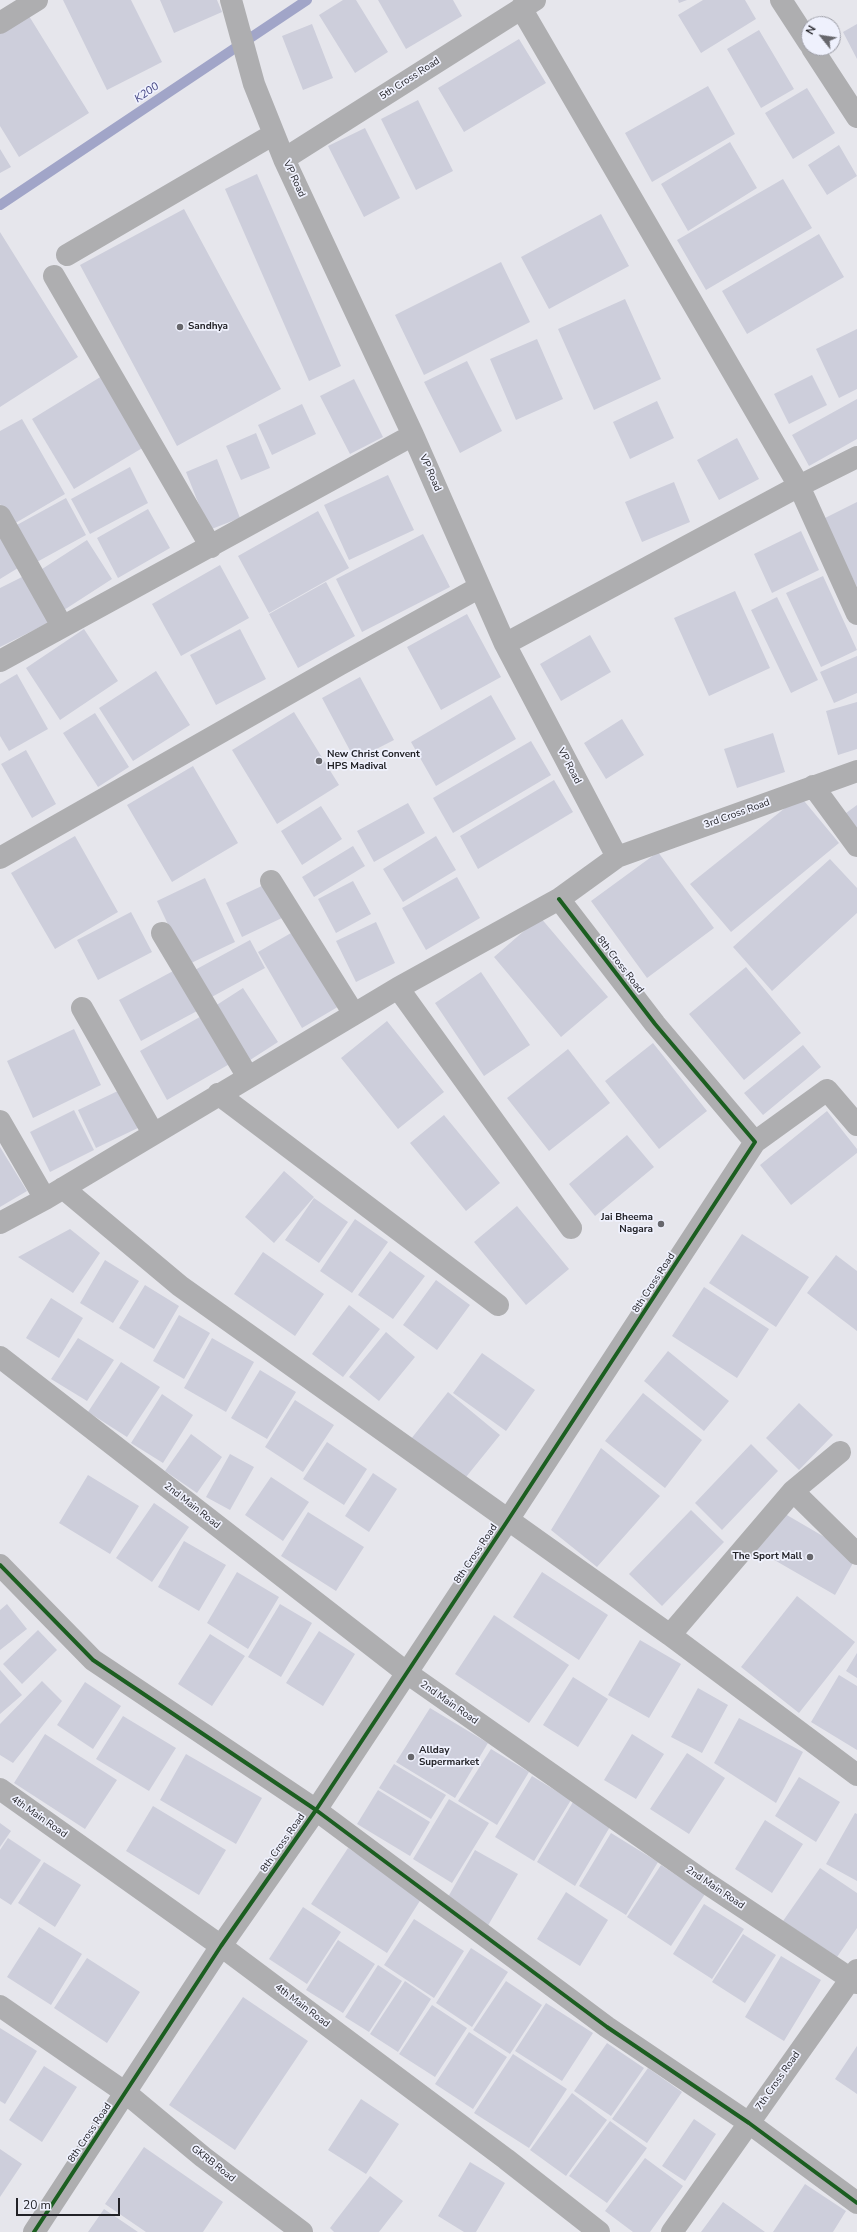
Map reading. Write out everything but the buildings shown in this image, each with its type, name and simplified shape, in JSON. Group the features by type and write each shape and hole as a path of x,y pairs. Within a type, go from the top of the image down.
{"street":[{"path":"0,23 37,0"},
{"name":"VP Road","path":"231,0 254,84 284,160 413,435 505,644 617,857"},
{"path":"781,0 801,31"},
{"path":"528,4 799,486 857,614"},
{"name":"5th Cross Road","path":"284,160 528,4"},
{"path":"817,56 857,117"},
{"path":"67,255 274,134"},
{"path":"54,276 211,547"},
{"path":"0,661 62,626 211,547 413,435"},
{"path":"505,644 799,486 857,457"},
{"path":"0,516 62,626"},
{"path":"0,858 332,669 480,588"},
{"name":"3rd Cross Road","path":"0,1223 45,1199 218,1094 398,988 559,899 617,857 857,771"},
{"path":"813,786 857,846"},
{"path":"271,880 354,1014"},
{"name":"8th Cross Road","path":"34,2232 221,1946 316,1810 407,1673 755,1142 655,1024 559,899"},
{"path":"162,933 248,1077"},
{"path":"398,988 571,1228"},
{"path":"82,1008 153,1134"},
{"path":"755,1142 827,1090 857,1125"},
{"path":"218,1094 498,1305"},
{"path":"0,1121 45,1199"},
{"path":"63,1188 180,1286 670,1634 857,1775"},
{"name":"2nd Main Road","path":"0,1356 407,1673 708,1884 855,1977"},
{"path":"670,1634 793,1491 840,1452"},
{"path":"793,1491 857,1554"},
{"path":"0,1565 93,1660 316,1810 607,2026 749,2123 857,2203"},
{"name":"4th Main Road","path":"0,1789 221,1946 506,2158 598,2232"},
{"name":"7th Cross Road","path":"672,2232 855,1977"},
{"name":"GKRB Road","path":"0,2006 126,2093 203,2158 302,2232"}],"waterway":[{"name":"K200","path":"0,205 307,0"}],"cycle path":[{"path":"34,2232 221,1946 316,1810 508,1520 755,1142 655,1024 559,899"},
{"path":"0,1565 93,1660 316,1810 607,2027 749,2123 857,2203"}],"place":[{"name":"Sandhya","path":"180,327"},
{"name":"New Christ Convent HPS Madival","path":"319,761"},
{"name":"Jai Bheema Nagara","path":"661,1224"},
{"name":"The Sport Mall","path":"810,1557"},
{"name":"Allday Supermarket","path":"411,1757"}]}
